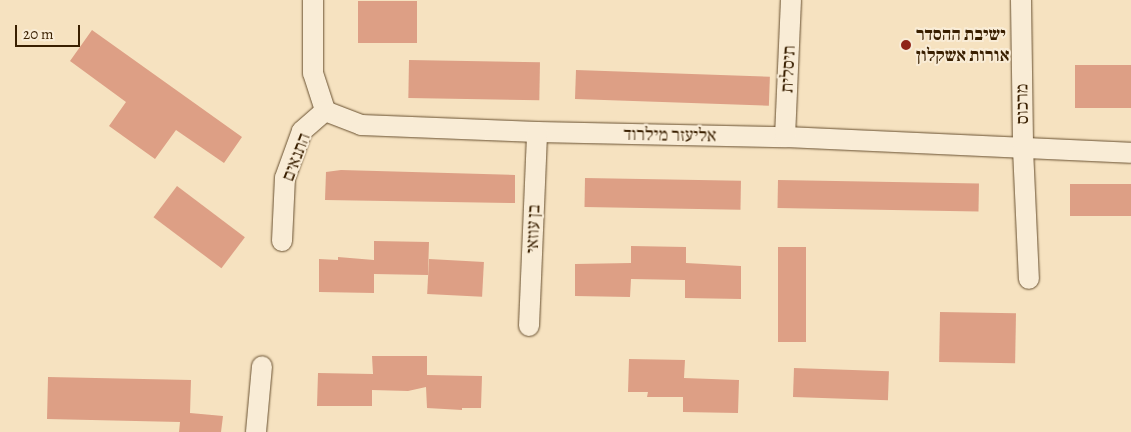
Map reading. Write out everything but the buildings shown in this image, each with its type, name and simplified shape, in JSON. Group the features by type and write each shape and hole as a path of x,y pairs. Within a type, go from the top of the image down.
{"street":[{"path":"313,0 313,73 325,111"},
{"name":"תיסלית","path":"785,137 791,0"},
{"name":"מרכוס","path":"1021,0 1023,149 1029,279"},
{"name":"אליעזר מילרוד","path":"325,111 361,125 537,132 785,137 1131,153"},
{"name":"התנאים","path":"282,240 285,178 302,131 325,111"},
{"name":"בן עוזאי","path":"529,326 537,132"},
{"path":"256,432 262,366"}],"place":[{"name":"ישיבת ההסדר אורות אשקלון","path":"906,45"}]}
